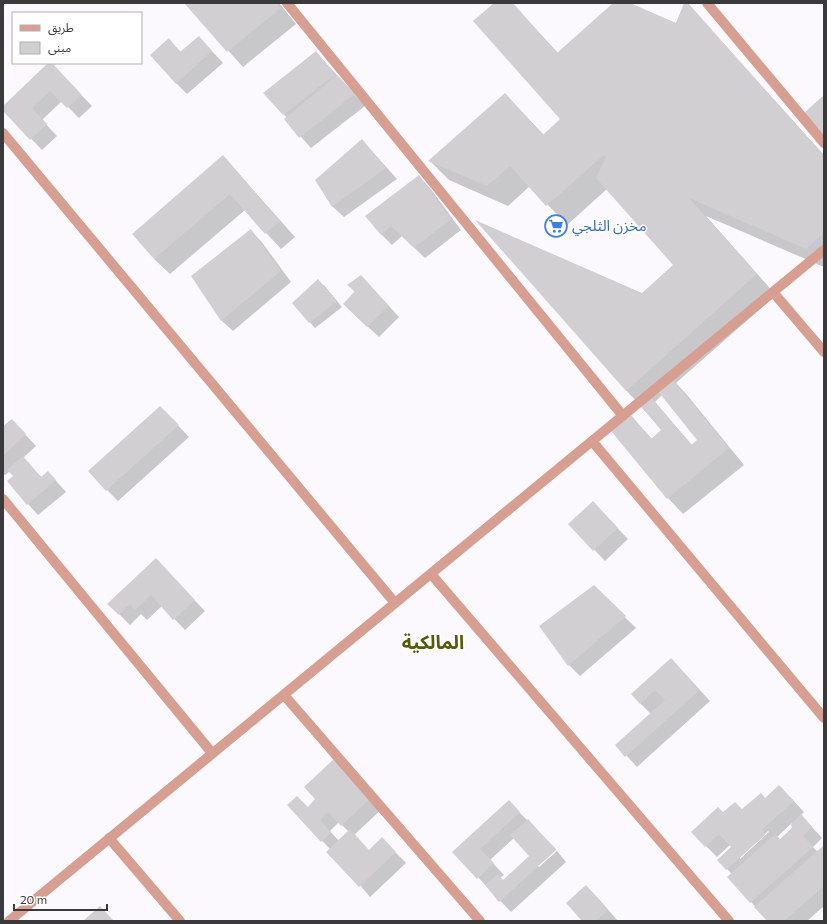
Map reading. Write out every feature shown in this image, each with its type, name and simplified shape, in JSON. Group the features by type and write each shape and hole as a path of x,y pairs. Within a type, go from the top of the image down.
{"street":[{"path":"287,3 622,416"},
{"path":"707,3 824,143"},
{"path":"3,133 395,603"},
{"path":"9,921 824,250"},
{"path":"773,292 824,352"},
{"path":"592,441 824,718"},
{"path":"3,499 212,753"},
{"path":"431,574 729,921"},
{"path":"284,695 480,921"},
{"path":"109,838 180,921"}],"building":[{"path":"184,3 277,3 281,8 227,52"},
{"path":"494,3 513,3 557,53 613,3 630,3 676,23 684,3 688,3 824,156 824,233 806,249 689,198 757,274 626,391 475,220 642,293 673,265 596,178 606,157 604,155 546,206 510,166 487,186 428,161 505,93 543,135 560,119 473,21"},
{"path":"199,36 212,51 176,84 150,55 169,38 180,52"},
{"path":"316,51 335,75 283,115 263,93"},
{"path":"47,64 53,64 82,95 67,108 50,91 32,108 47,124 30,140 3,111 3,106"},
{"path":"337,75 355,94 299,138 284,119"},
{"path":"824,95 824,135 804,113"},
{"path":"362,139 386,168 332,207 315,180"},
{"path":"223,155 280,221 265,234 230,194 154,259 132,234"},
{"path":"419,175 451,219 414,248 391,226 381,235 365,216"},
{"path":"251,229 281,271 221,321 191,276"},
{"path":"361,275 389,306 367,327 343,304 355,291 347,285"},
{"path":"318,279 337,301 309,323 292,303"},
{"path":"672,378 729,448 667,499 611,431 631,415 651,439 661,430 640,405 650,396 691,445 697,440 657,390"},
{"path":"160,406 179,425 106,491 88,471"},
{"path":"12,419 26,434 3,456 3,426"},
{"path":"23,456 41,477 48,471 56,480 27,505 7,481 13,476 7,470"},
{"path":"593,501 618,528 593,551 568,524"},
{"path":"156,558 195,600 173,620 151,595 135,610 130,604 119,615 107,604"},
{"path":"594,585 626,616 568,666 539,626"},
{"path":"671,658 700,690 625,757 615,745 665,700 655,690 640,704 631,694"},
{"path":"336,757 373,796 341,826 328,812 320,820 331,833 321,842 287,805 297,796 308,807 315,799 304,787"},
{"path":"779,785 794,801 763,829 765,835 726,870 717,860 731,847 719,834 705,847 691,832 718,807 723,812 735,802 742,809 761,793 765,798"},
{"path":"509,800 520,812 480,849 494,863 477,879 452,852"},
{"path":"801,814 812,827 803,836 813,847 750,903 727,877 775,834 780,839 792,828 791,824"},
{"path":"528,819 556,850 499,902 485,885 498,874 503,880 529,856 510,835"},
{"path":"350,829 369,850 382,837 396,852 359,887 326,852"},
{"path":"824,845 824,886 784,921 767,921 754,907"},
{"path":"586,885 608,910 596,921 582,921 566,903"},
{"path":"100,906 114,921 83,921"}],"place":[{"name":"مخزن الثلجي","path":"556,226"}],"district":[{"name":"المالكية","path":"433,642"}]}
